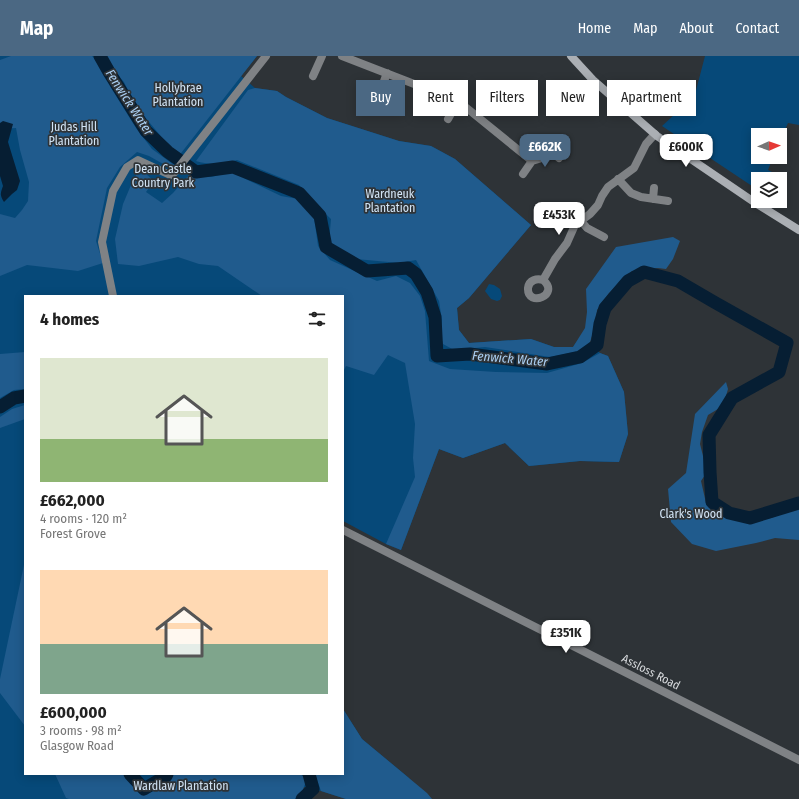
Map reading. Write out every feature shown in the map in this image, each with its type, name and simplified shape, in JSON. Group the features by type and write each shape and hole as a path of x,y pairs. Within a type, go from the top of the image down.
{"main road":[{"path":"571,56 593,80 655,134 754,202 799,230"}],"street":[{"path":"113,295 102,242 113,192 127,167 138,160 170,175 176,172 266,56"},
{"path":"313,76 322,56"},
{"path":"342,56 413,83"},
{"path":"385,80 388,73"},
{"path":"468,109 532,161"},
{"path":"543,280 578,223 590,214 598,205 608,187 634,168 646,144 655,134"},
{"path":"522,174 532,161 542,158 548,149 559,158"},
{"path":"618,179 631,193 641,198 668,201"},
{"path":"653,199 654,188"},
{"path":"559,210 578,223 604,237"},
{"name":"Assloss Road","path":"344,531 799,760"}],"green space":[{"name":"Dean Castle Country Park","path":"0,56 257,56 241,76 255,88 277,91 327,118 399,141 431,146 455,159 531,225 469,298 457,308 459,330 469,343 531,339 554,347 573,347 580,337 590,342 600,353 608,356 624,392 628,434 619,462 580,461 529,466 505,443 463,458 439,449 401,550 386,544 344,522 344,295 24,295 24,775 344,775 344,711 362,739 409,778 346,799 304,787 301,795 295,799 0,799"},
{"name":"Judas Hill Plantation","path":"11,56 92,56 100,65 110,86 136,128 152,149 174,165 172,169 149,156 137,152 120,167 107,188 96,241 103,263 78,271 27,265 0,276 0,214 15,218 28,201 29,182 20,150 16,128 0,129 0,60"},
{"name":"Hollybrae Plantation","path":"106,56 257,56 178,157 135,105 124,82 112,69"},
{"path":"705,56 799,56 799,125 788,123 786,128 751,128 751,164 770,164 768,170 772,172 751,172 751,185 662,126 673,116 696,116 696,90"},
{"name":"Wardneuk Plantation","path":"255,88 277,91 327,118 399,141 431,146 455,159 531,225 469,298 457,308 459,330 469,343 531,339 554,347 573,347 585,328 587,312 586,289 616,247 673,237 680,241 673,259 666,269 658,268 632,271 609,293 597,310 595,327 590,342 579,351 550,357 485,347 454,350 443,344 441,337 442,320 439,301 416,260 399,263 356,259 329,242 331,219 313,202 299,185 237,160 216,164 196,161 248,90"},
{"path":"231,172 281,196 298,199 314,217 318,246 330,260 377,281 396,276 410,283 420,296 425,311 429,361 450,369 547,373 582,363 600,353 608,356 624,392 628,434 619,462 580,461 529,466 505,443 463,458 439,449 401,550 386,544 415,477 413,458 415,424 405,363 388,355 374,375 346,366 344,370 344,295 261,295 218,266 199,264 178,257 139,266 118,264 115,239 123,204 136,175 146,174 154,181 146,192 162,203 189,175 211,177"},
{"path":"489,284 500,289 502,296 500,300 497,301 491,299 485,291"},
{"path":"24,352 24,389 14,390 0,398 0,354"},
{"name":"Clark's Wood","path":"726,382 728,389 723,406 708,415 702,432 700,444 707,472 701,481 706,503 713,514 745,521 771,518 799,507 799,540 775,538 716,551 692,544 671,522 668,489 686,473 695,414"},
{"path":"24,405 24,419 0,428 0,417 12,409"},
{"path":"24,565 24,725 0,693 0,679"},
{"path":"344,711 362,739 427,793 432,799 346,799 321,791 315,775 344,775"},
{"name":"Wardlaw Plantation","path":"55,775 124,775 128,781 141,792 156,791 172,775 301,775 306,781 301,795 295,799 66,798"}],"shaded area":[{"path":"3,121 13,124 8,142 20,181 17,190 4,202 1,194 3,186 0,176 0,123"}],"waterway":[{"name":"Fenwick Water","path":"100,56 146,131 168,152 196,172 233,167 299,193 320,216 326,247 367,271 408,268 416,274 427,292 435,317 437,356 470,354 547,364 580,357 597,345 600,324 605,308 628,281 644,272 678,281 787,343 779,372 732,398 709,435 712,502 729,513 750,518 799,503"},
{"path":"0,407 14,398 24,396"},
{"path":"131,775 144,789 166,775"},
{"path":"302,799 313,789 309,775"}]}
